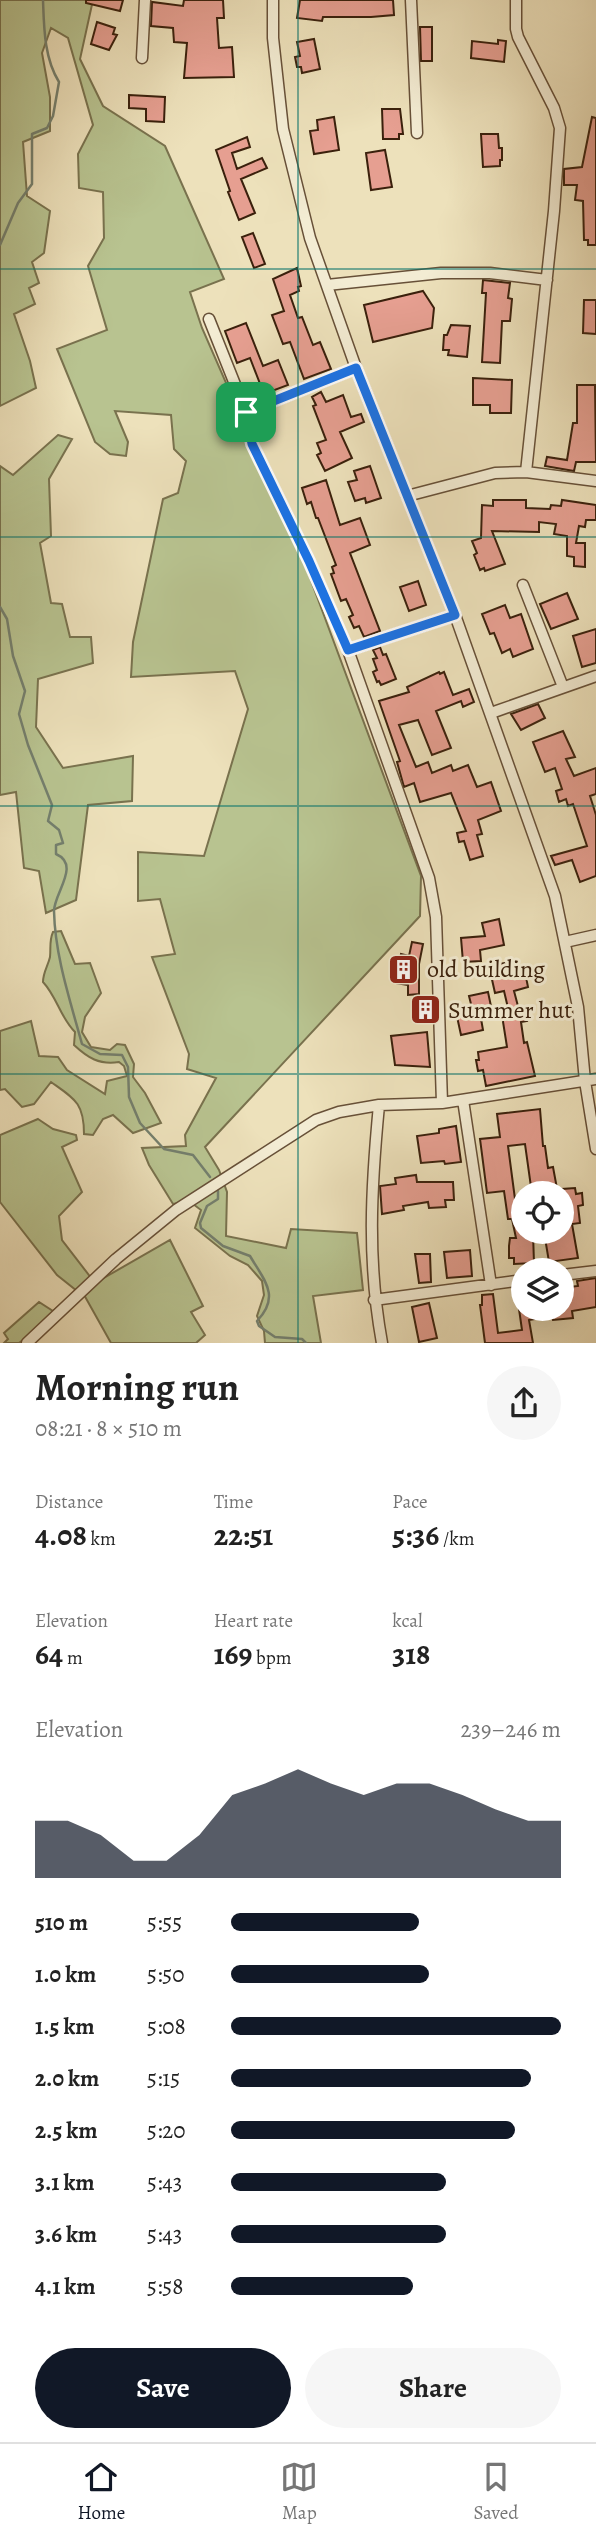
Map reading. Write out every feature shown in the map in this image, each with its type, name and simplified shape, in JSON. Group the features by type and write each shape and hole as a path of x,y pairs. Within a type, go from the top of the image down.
{"street":[{"path":"142,58 145,0"},
{"path":"273,0 273,38 283,129 310,238 356,368 455,615 555,897 591,1080 596,1149"},
{"path":"411,0 417,133"},
{"path":"516,0 518,37 554,108 560,128 526,472"},
{"path":"327,285 442,273 489,272 547,280"},
{"path":"209,319 246,412 252,444 309,561 348,650 429,878 436,917 442,1103"},
{"path":"246,412 356,368"},
{"path":"407,496 495,473 526,472 596,481"},
{"path":"523,585 563,687"},
{"path":"348,650 455,615"},
{"path":"491,713 596,676"},
{"path":"565,942 596,935"},
{"path":"27,1343 116,1259 176,1210 316,1120 339,1112 379,1105 442,1103 591,1080"},
{"path":"463,1100 491,1285"},
{"path":"379,1105 371,1184 371,1257 374,1300 382,1343"},
{"path":"574,1273 596,1270"},
{"path":"374,1300 511,1282"}],"green space":[{"path":"0,0 93,0 80,59 103,106 165,146 224,279 190,292 202,328 303,559 421,876 420,916 205,1147 219,1170 227,1192 226,1236 286,1248 291,1229 357,1233 363,1290 313,1296 321,1343 265,1343 264,1331 257,1316 264,1295 262,1281 248,1265 230,1256 195,1228 201,1210 189,1201 173,1204 149,1165 142,1148 186,1146 185,1135 216,1078 187,1069 189,1054 152,957 175,954 160,899 138,901 138,852 204,856 248,709 235,671 131,677 133,642 163,499 178,493 186,461 174,449 171,415 115,411 128,442 126,456 110,454 95,442 57,349 107,330 88,266 104,238 103,192 79,188 78,154 93,125 68,38 51,28 42,53 50,97 50,131 23,142 27,196 50,211 44,253 32,262 39,283 29,288 35,304 14,314 36,388 0,406"},
{"path":"58,435 72,439 49,479 51,536 40,543 51,603 62,604 70,637 91,637 93,663 38,679 36,727 63,768 133,756 132,801 88,805 76,900 46,913 39,871 24,868 16,792 0,795 0,466 13,475"},
{"path":"61,931 75,964 90,963 101,993 85,1017 82,1032 91,1047 110,1050 117,1044 125,1045 134,1064 133,1077 161,1123 133,1133 113,1115 103,1119 93,1135 84,1134 80,1108 51,1082 34,1104 22,1107 5,1089 0,1090 0,1031 31,1021 39,1056 58,1057 67,1070 105,1094 107,1081 127,1076 124,1066 119,1062 94,1059 74,1045 75,1032 43,982 53,932"},
{"path":"38,1119 53,1129 76,1135 77,1140 62,1147 82,1192 59,1216 62,1240 95,1283 170,1240 203,1306 191,1312 205,1335 196,1343 111,1343 83,1293 19,1343 4,1343 8,1339 4,1333 39,1302 53,1311 77,1291 57,1275 0,1202 0,1135"}],"building":[{"path":"86,0 123,0 120,11 86,3"},
{"path":"184,0 223,0 224,18 217,18 219,48 232,47 234,77 184,78 187,43 174,42 173,28 151,26 152,2 183,6"},
{"path":"300,0 393,0 394,15 323,17 322,21 297,18"},
{"path":"97,22 115,28 113,34 117,35 109,50 91,44"},
{"path":"420,27 432,27 432,61 421,61"},
{"path":"314,39 320,69 302,73 301,67 297,67 295,57 300,56 297,42"},
{"path":"498,40 506,41 504,62 471,58 472,41 498,44"},
{"path":"129,95 165,97 164,122 146,121 146,109 129,108"},
{"path":"382,109 400,109 403,134 399,134 399,139 383,139"},
{"path":"334,117 339,150 314,154 310,131 318,130 317,120"},
{"path":"592,117 596,118 596,245 588,245 588,240 584,240 583,201 575,200 577,185 564,185 564,169 582,167"},
{"path":"481,134 498,134 499,148 502,148 500,166 483,167"},
{"path":"247,137 250,147 232,153 237,169 262,158 267,168 241,179 255,213 239,220 216,150"},
{"path":"385,150 392,187 371,190 366,153"},
{"path":"253,233 265,264 254,268 242,237"},
{"path":"297,268 301,286 298,287 299,291 290,295 298,318 302,317 313,345 320,342 331,369 304,379 290,342 283,344 272,315 284,311 273,279"},
{"path":"483,280 510,283 510,321 502,321 500,363 482,362 486,293 482,293"},
{"path":"423,291 434,308 432,328 373,342 364,305"},
{"path":"584,300 596,300 596,334 583,333"},
{"path":"246,323 263,366 278,360 288,385 264,394 250,358 237,363 225,331"},
{"path":"451,325 470,326 467,357 448,355 449,350 443,350 444,335 447,335"},
{"path":"473,378 512,380 511,413 490,413 490,405 473,405"},
{"path":"577,385 595,385 596,462 576,462 574,471 545,466 547,457 567,460 573,423 577,423"},
{"path":"321,392 326,402 343,395 351,417 361,414 364,422 340,432 352,458 325,471 317,455 321,453 317,443 326,440 312,397"},
{"path":"370,466 381,498 366,503 365,498 355,501 348,482 357,480 354,471"},
{"path":"326,480 340,525 360,518 370,545 350,553 380,631 364,637 359,626 354,628 349,617 353,615 346,599 341,601 331,574 334,573 332,567 336,565 311,502 307,504 302,488"},
{"path":"493,500 526,500 526,508 550,509 551,505 561,506 562,500 596,505 596,520 586,520 585,527 579,526 576,543 585,543 585,567 574,566 574,557 567,556 567,536 554,534 556,524 539,522 539,532 492,531 505,564 485,571 484,568 480,570 472,541 481,538 482,505 493,506"},
{"path":"418,581 426,605 409,611 400,587"},
{"path":"567,593 578,619 551,629 540,604"},
{"path":"505,605 510,618 521,614 533,649 513,657 510,649 502,653 482,614"},
{"path":"596,629 596,663 582,667 573,636"},
{"path":"380,647 383,655 386,654 396,679 381,685 373,672 377,670 373,659 377,658 373,650"},
{"path":"444,672 453,695 469,689 474,702 463,707 461,701 436,711 451,748 432,755 418,720 399,725 416,767 428,762 432,773 451,765 453,771 468,765 477,787 491,782 501,811 478,820 482,834 477,835 483,856 470,860 464,841 459,842 457,833 466,831 451,793 420,802 414,783 404,787 397,762 400,761 379,701 409,692 407,687"},
{"path":"538,704 545,718 521,730 511,714"},
{"path":"563,731 575,757 566,759 574,776 596,768 596,794 590,796 596,815 596,876 580,882 572,860 555,865 551,856 587,846 573,804 568,806 566,799 559,802 556,791 562,789 555,768 545,772 533,742"},
{"path":"499,919 504,945 480,950 481,961 463,962 461,938 485,936 482,923"},
{"path":"412,942 423,944 419,964 419,994 408,995 408,985 395,983 401,954 409,956"},
{"path":"515,961 518,973 525,972 528,987 514,991 519,1010 525,1010 527,1021 521,1022 524,1043 527,1042 535,1076 486,1086 483,1070 478,1071 478,1052 507,1047 501,1009 508,1008 504,991 495,993 489,966"},
{"path":"488,992 492,1011 480,1013 483,1030 461,1035 456,1012 472,1008 469,996"},
{"path":"427,1032 430,1067 395,1065 391,1036"},
{"path":"540,1109 543,1146 548,1168 553,1167 556,1181 530,1181 525,1144 508,1146 513,1181 511,1219 508,1219 504,1191 487,1193 480,1139 500,1137 497,1114"},
{"path":"456,1126 461,1162 421,1163 417,1136 439,1133 439,1129"},
{"path":"416,1175 417,1182 453,1182 454,1200 445,1200 446,1207 429,1208 428,1202 403,1206 404,1210 382,1214 380,1186 396,1184 395,1178"},
{"path":"574,1188 576,1194 582,1193 583,1205 578,1206 580,1223 574,1224"},
{"path":"574,1235 578,1258 548,1258 546,1244 574,1244"},
{"path":"510,1238 511,1244 533,1244 534,1258 509,1258"},
{"path":"470,1250 472,1276 447,1278 444,1252"},
{"path":"415,1254 430,1254 431,1282 419,1283"},
{"path":"596,1278 596,1307 574,1311 574,1286 578,1286 577,1281"},
{"path":"493,1294 498,1333 522,1330 521,1321 529,1321 533,1343 485,1343 480,1305 482,1295"},
{"path":"429,1303 437,1338 419,1342 412,1307"}],"waterway":[{"path":"0,245 18,203 32,184 32,134 47,128 53,116 59,82 48,53 43,0"},
{"path":"0,607 7,619 13,656 25,691 19,714 28,745 52,805 48,821 59,830 63,843 56,845 56,854 63,859 66,872 55,904 55,928 64,978 82,1044 100,1054 122,1055 128,1067 129,1097 140,1123 164,1149 193,1155 210,1177"},
{"path":"218,1191 218,1199 207,1206 200,1223 201,1228 223,1246 250,1256 265,1281 268,1304 257,1321 259,1326 275,1337 302,1339 306,1343"}],"place":[{"name":"old building","path":"404,969"},
{"name":"Summer hut","path":"425,1010"}],"route":[{"path":"356,368 455,615 348,650 309,561 252,444 246,412 356,368"}]}
